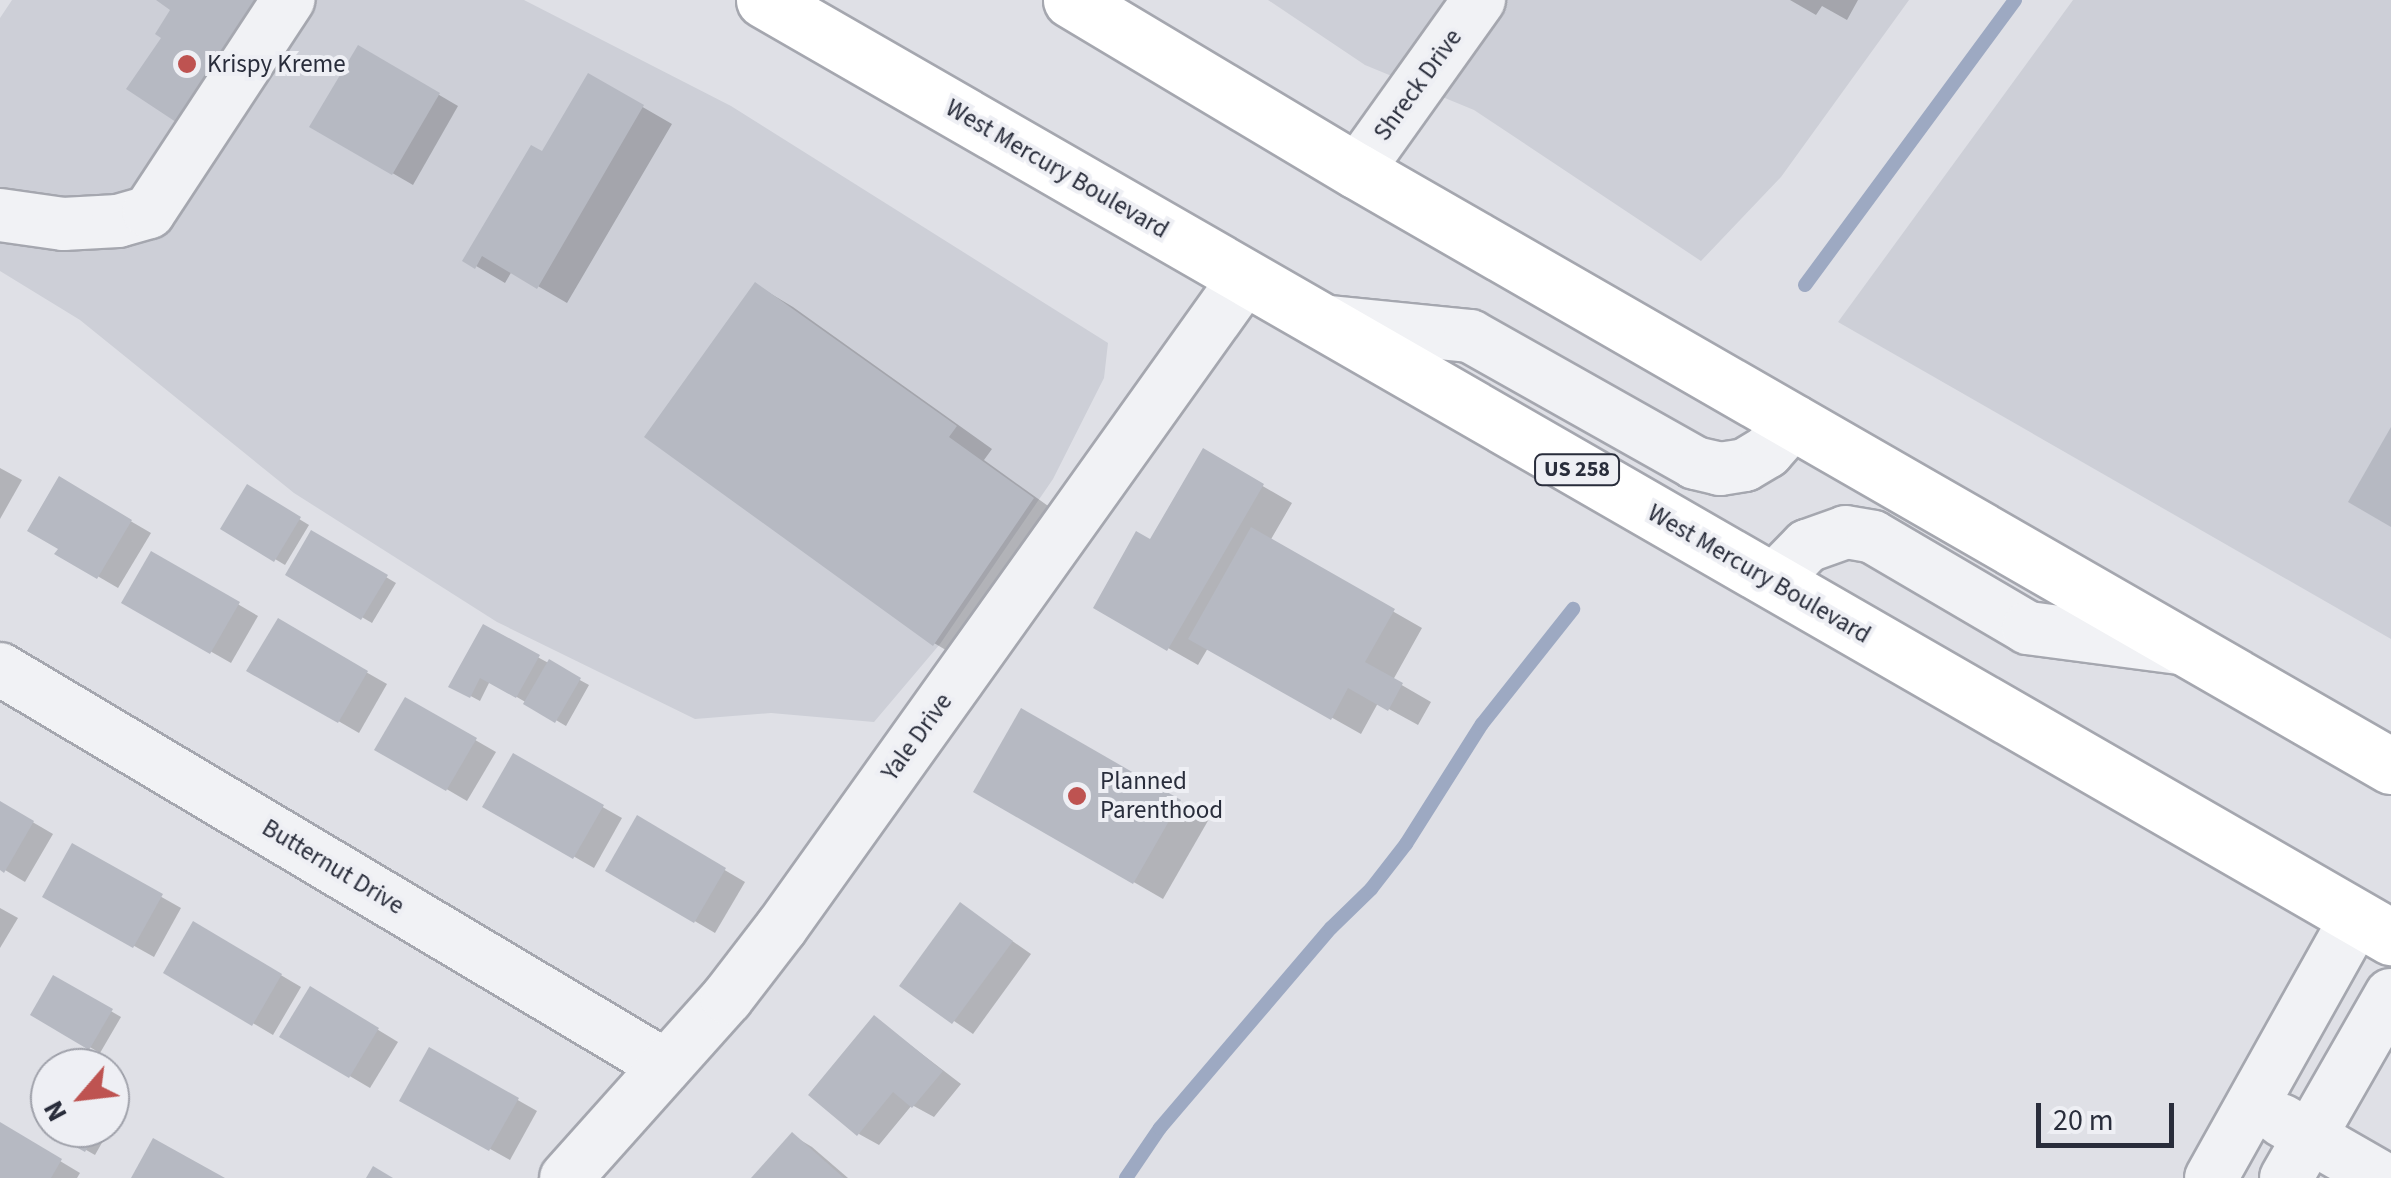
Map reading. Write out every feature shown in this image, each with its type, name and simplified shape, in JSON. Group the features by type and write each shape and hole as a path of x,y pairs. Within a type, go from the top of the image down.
{"highway":[{"name":"West Mercury Boulevard","path":"764,0 2374,927"},
{"path":"1072,0 1357,170 2391,766"}],"street":[{"path":"0,215 63,224 118,222 149,212 288,0"},
{"name":"Shreck Drive","path":"1357,170 1479,0"},
{"name":"Yale Drive","path":"566,1178 666,1066 780,928 1245,278"},
{"path":"1319,320 1470,336 1694,463 1720,469 1745,465 1767,452 1794,421"},
{"path":"1773,581 1807,546 1846,532 1872,537 2028,628 2190,649"},
{"name":"Butternut Drive","path":"0,669 666,1066"},
{"path":"2212,1178 2254,1104 2374,927"},
{"path":"2298,1158 2391,995"},
{"path":"2254,1104 2298,1158 2382,1178"}],"shaded area":[{"path":"12,0 524,0 731,106 1108,343 1104,378 1053,479 940,644 874,722 771,713 695,719 497,622 294,493 80,320 0,271 0,18"},
{"path":"1268,0 1909,0 1781,177 1701,261 1474,110 1365,65"},
{"path":"2073,0 2391,0 2391,639 1838,322"}],"building":[{"name":"Krispy Kreme","path":"156,0 271,0 188,130 126,89 161,38 155,34 170,10"},
{"path":"358,45 440,93 392,175 309,127"},
{"path":"588,73 644,105 537,289 482,256 475,269 462,261 531,145 542,151"},
{"path":"755,282 957,426 949,437 1034,498 933,646 644,437"},
{"path":"2391,427 2391,527 2348,502"},
{"path":"1203,448 1264,484 1167,651 1093,608 1136,531 1150,539"},
{"path":"59,476 132,520 97,579 54,554 58,549 27,531"},
{"path":"247,484 301,517 274,562 220,529"},
{"path":"1251,527 1395,609 1365,662 1403,683 1388,711 1348,688 1331,720 1188,639"},
{"path":"311,530 388,575 361,620 285,575"},
{"path":"151,551 240,602 210,654 121,603"},
{"path":"278,618 368,671 338,723 246,671"},
{"path":"483,624 540,655 516,698 480,678 470,698 448,687"},
{"path":"549,659 581,678 555,723 523,704"},
{"path":"405,697 477,738 446,791 374,750"},
{"name":"Planned Parenthood","path":"1021,708 1181,800 1133,884 973,792"},
{"path":"513,753 604,805 573,859 482,807"},
{"path":"0,801 34,821 4,873 0,870"},
{"path":"637,815 726,868 694,923 605,871"},
{"path":"72,843 163,894 133,948 42,897"},
{"path":"960,902 1013,941 952,1024 899,986"},
{"path":"193,921 282,974 252,1026 163,973"},
{"path":"53,975 113,1009 90,1048 30,1015"},
{"path":"310,986 379,1028 349,1078 279,1037"},
{"path":"874,1015 943,1071 912,1108 893,1092 857,1136 808,1095"},
{"path":"429,1047 519,1098 489,1151 399,1101"},
{"path":"0,1122 30,1140 30,1148 44,1148 62,1159 51,1178 0,1178"},
{"path":"792,1132 844,1178 751,1178"},
{"path":"153,1138 225,1178 131,1178"},
{"path":"373,1166 393,1178 366,1178"}],"waterway":[{"path":"1805,285 2015,0"},
{"path":"1126,1178 1160,1128 1331,928 1371,889 1406,844 1482,724 1573,609"}],"place":[{"name":"Krispy Kreme","path":"187,64"},
{"name":"Planned Parenthood","path":"1077,796"}]}
